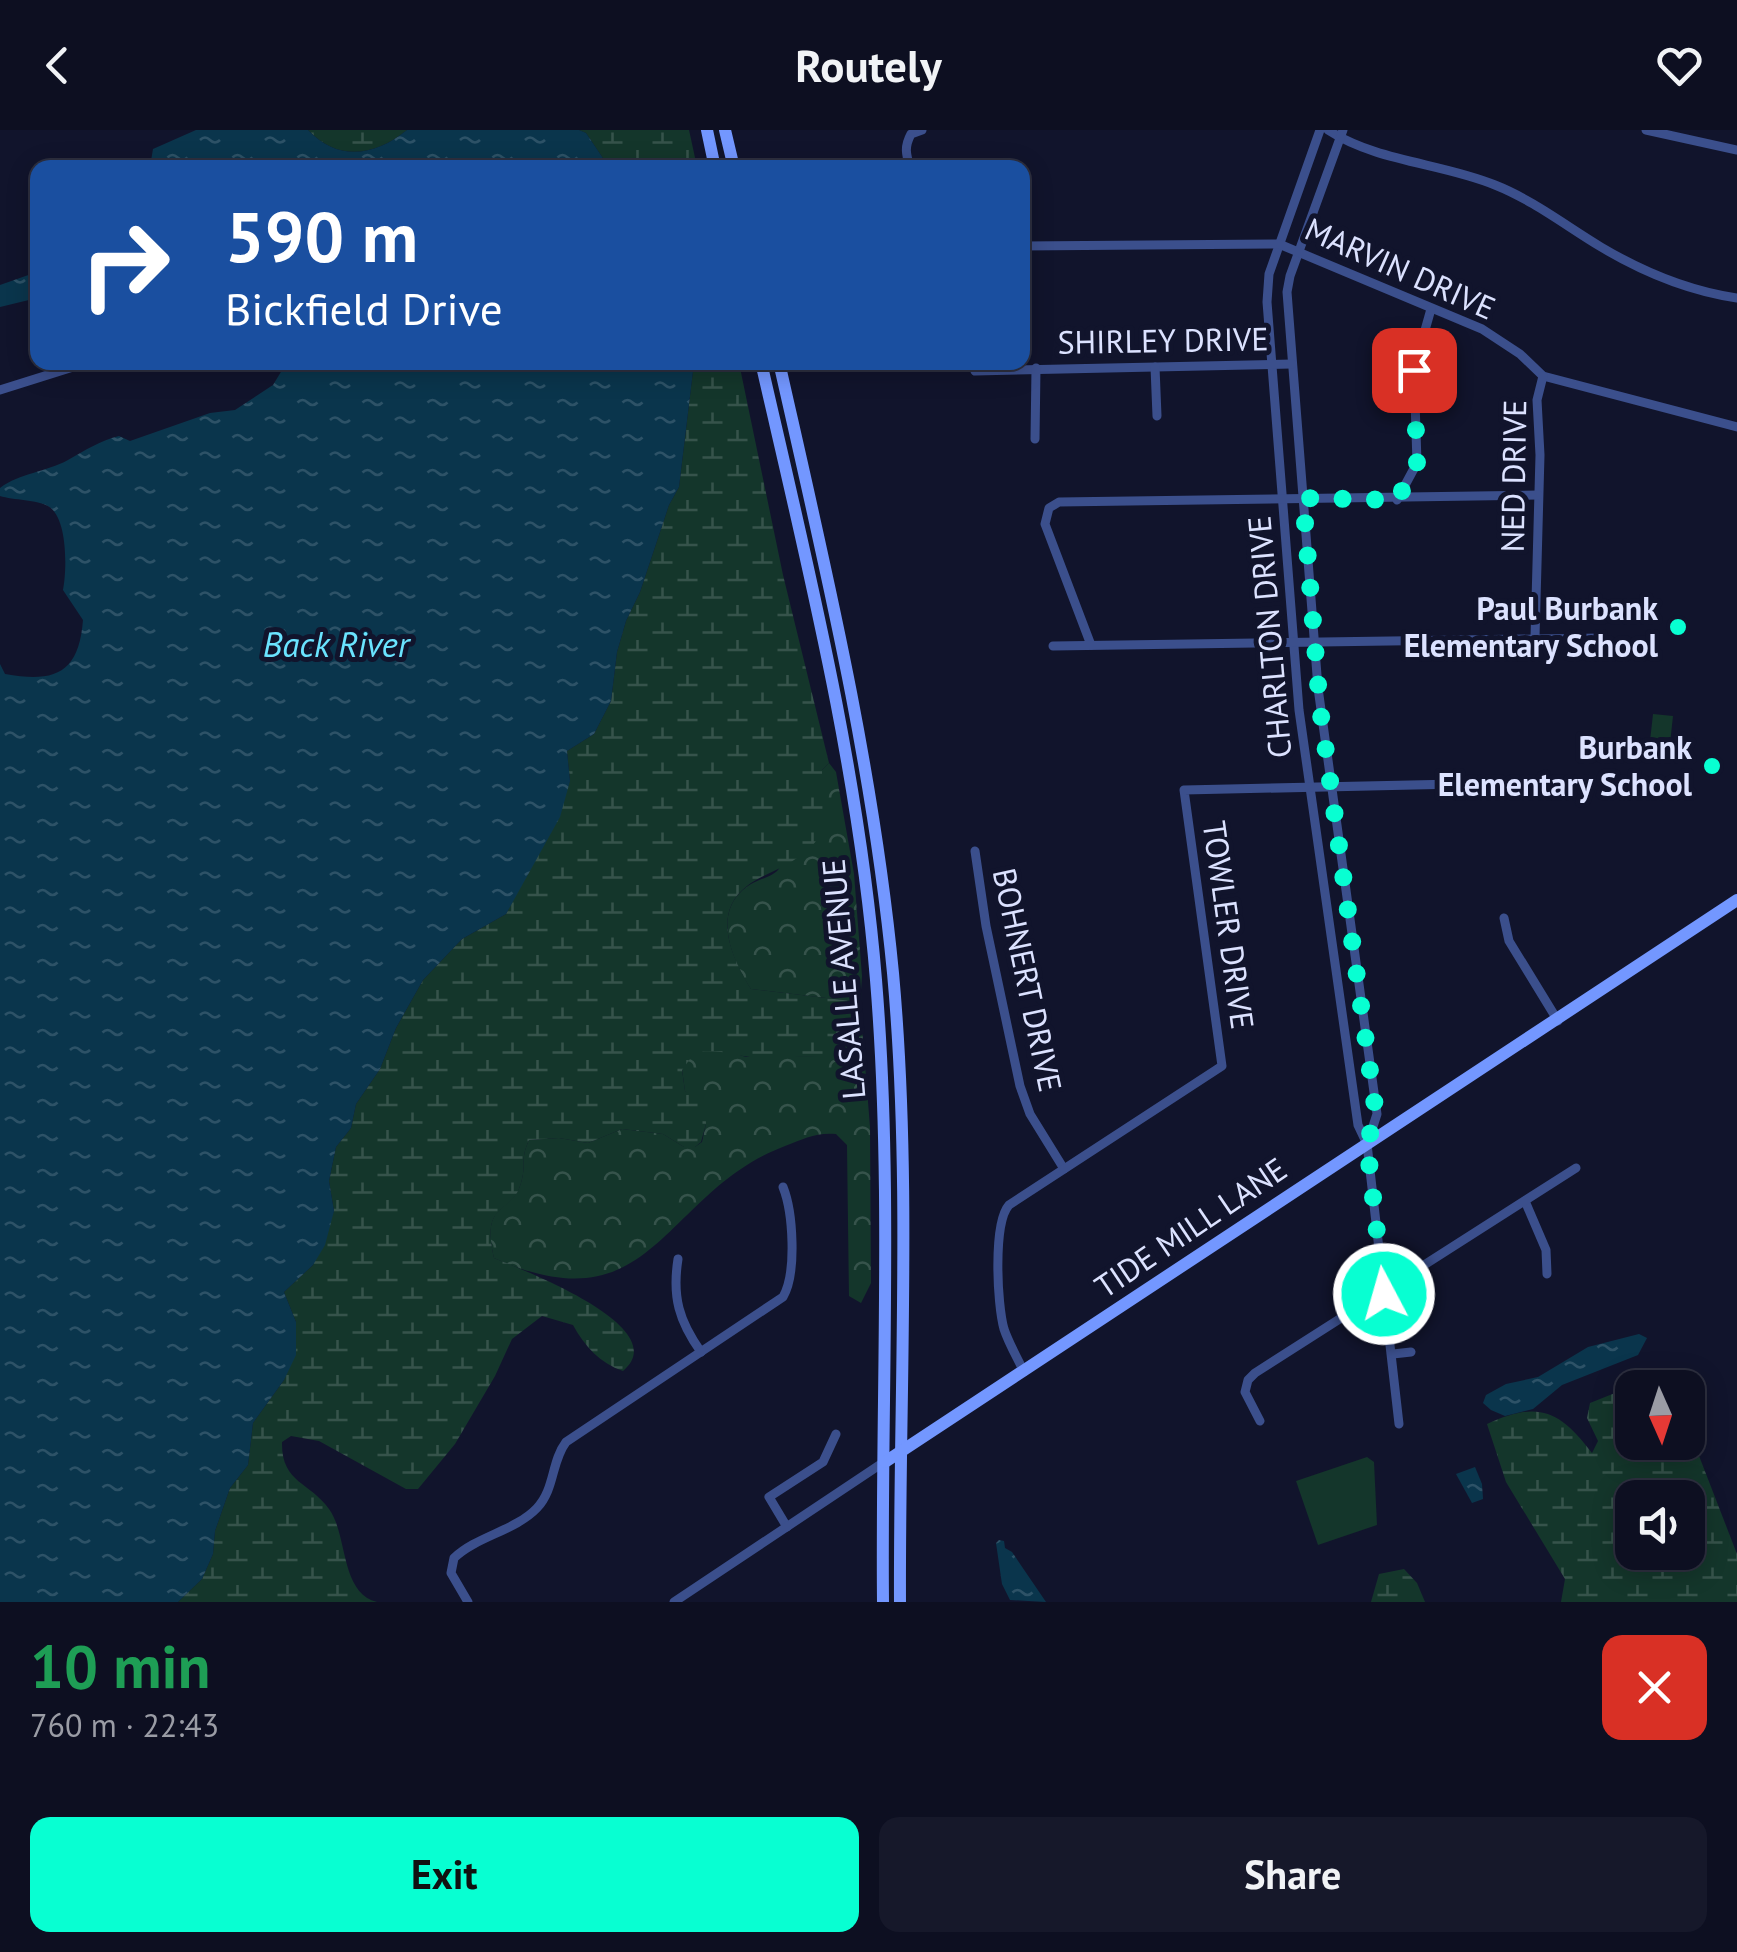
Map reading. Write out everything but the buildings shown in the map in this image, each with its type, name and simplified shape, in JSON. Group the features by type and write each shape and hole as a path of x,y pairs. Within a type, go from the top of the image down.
{"main road":[{"path":"707,130 714,160"},
{"path":"725,130 732,160"},
{"name":"LASALLE AVENUE","path":"763,370 832,679 865,873 882,1080 883,1602"},
{"name":"LASALLE AVENUE","path":"781,370 861,734 882,869 893,976 900,1112 900,1602"},
{"name":"TIDE MILL LANE","path":"885,1462 1737,900"}],"street":[{"path":"908,160 905,152 911,134 922,130"},
{"path":"1324,130 1496,185 1642,268 1684,286 1737,298"},
{"name":"CHARLTON DRIVE","path":"1324,130 1266,288 1293,642 1358,1125 1367,1144 1399,1424"},
{"path":"1646,130 1737,150"},
{"name":"CHARLTON DRIVE","path":"1341,134 1288,287 1314,641 1376,1114 1367,1144"},
{"name":"MARVIN DRIVE","path":"1030,246 1279,244 1482,328 1544,376 1737,427"},
{"path":"1397,500 1417,463 1414,370 1430,309"},
{"name":"SHIRLEY DRIVE","path":"1030,368 1292,364"},
{"path":"1154,367 1157,416"},
{"path":"1035,439 1036,368"},
{"path":"0,390 64,370"},
{"name":"NED DRIVE","path":"1535,638 1537,400 1544,376"},
{"path":"1091,645 1045,524 1046,513 1054,504 1538,496"},
{"path":"1053,646 1602,638"},
{"name":"TOWLER DRIVE","path":"1024,1372 1003,1324 1002,1214 1009,1205 1222,1066 1184,790 1551,782"},
{"name":"BOHNERT DRIVE","path":"976,851 986,926 1020,1086 1030,1114 1064,1169"},
{"path":"1504,918 1508,942 1558,1021"},
{"path":"1260,1421 1246,1392 1248,1380 1255,1374 1576,1168"},
{"path":"468,1602 451,1573 454,1558 537,1508 548,1493 560,1450 576,1434 777,1302 788,1289 790,1205 783,1187"},
{"path":"1525,1201 1546,1250 1547,1274"},
{"path":"678,1259 674,1288 678,1311 701,1352"},
{"path":"1393,1354 1411,1352"},
{"path":"787,1527 768,1497 823,1462 836,1434"},
{"name":"TIDE MILL LANE","path":"674,1602 885,1462"}],"green space":[{"path":"308,130 407,130 382,145 357,152 332,147"},
{"path":"579,130 689,130 695,160 604,160 586,133"},
{"path":"693,370 740,370 783,575 829,763 822,770 823,814 817,839 789,864 752,882 736,897 727,922 728,936 751,989 851,1001 861,990 862,1027 838,1062 820,1057 759,1058 695,1052 682,1070 685,1091 705,1108 706,1124 701,1142 695,1147 684,1147 663,1134 622,1129 588,1143 559,1138 529,1140 518,1191 491,1225 494,1258 588,1302 629,1336 634,1354 623,1371 615,1368 594,1353 573,1325 542,1316 512,1339 455,1444 418,1489 406,1489 319,1441 291,1436 282,1442 291,1474 321,1500 335,1520 357,1587 377,1602 178,1602 202,1579 213,1554 215,1531 230,1488 248,1465 253,1423 284,1380 296,1322 284,1292 313,1265 334,1211 329,1181 336,1147 351,1128 356,1104 380,1069 396,1028 423,980 462,939 506,914 570,781 567,751 594,734 611,701 617,652 626,621 679,487"},
{"path":"1653,714 1673,716 1669,753 1649,750"},
{"path":"829,763 836,772 854,874 861,990 851,1001 751,989 731,949 731,907 738,894 775,872 784,862 822,784 822,770"},
{"path":"862,1027 870,1127 871,1283 861,1303 849,1296 847,1145 836,1134 804,1139 743,1167 653,1247 624,1267 590,1277 548,1276 494,1258 491,1225 518,1191 529,1140 559,1138 588,1143 622,1129 663,1134 684,1147 695,1147 702,1142 706,1124 685,1091 682,1069 695,1051 720,1049 746,1057 826,1056 838,1062"},
{"path":"1615,1393 1615,1460 1701,1460 1737,1554 1737,1602 1561,1602 1565,1579 1506,1482 1487,1424 1520,1413 1546,1413 1569,1427 1592,1453 1598,1441 1587,1418 1590,1403"},
{"path":"1367,1457 1374,1462 1377,1525 1318,1545 1296,1481"},
{"path":"1404,1569 1417,1583 1425,1602 1371,1602 1379,1574"}],"water":[{"path":"196,130 308,130 332,147 357,152 382,145 407,130 579,130 586,133 604,160 151,160 153,149"},
{"path":"30,274 30,300 0,307 0,285"},
{"name":"Back River","path":"282,370 693,370 679,487 626,621 617,652 611,701 594,734 567,751 570,781 560,817 506,914 462,939 423,980 396,1028 380,1069 356,1104 351,1128 336,1147 329,1181 334,1211 325,1245 313,1265 284,1292 296,1322 296,1355 284,1380 253,1423 248,1465 230,1488 215,1531 213,1554 202,1579 178,1602 0,1602 0,664 5,674 22,676 61,671 76,652 83,620 63,590 63,532 55,512 44,504 0,496 0,488 112,438 119,436 130,441 210,413 235,410 273,385"},
{"path":"1639,1334 1647,1338 1638,1355 1562,1385 1533,1409 1505,1416 1483,1403 1486,1395 1506,1384 1538,1377 1588,1347"},
{"path":"1475,1467 1483,1499 1472,1503 1456,1474"},
{"path":"1004,1541 1005,1548 1012,1552 1046,1602 1010,1600 1002,1584 996,1543"}],"place":[{"name":"Paul Burbank Elementary School","path":"1678,627"},
{"name":"Burbank Elementary School","path":"1712,766"}],"route":[{"path":"1384,1294 1367,1144 1376,1114 1320,708 1303,498 1397,500 1417,463 1414,370"}]}
